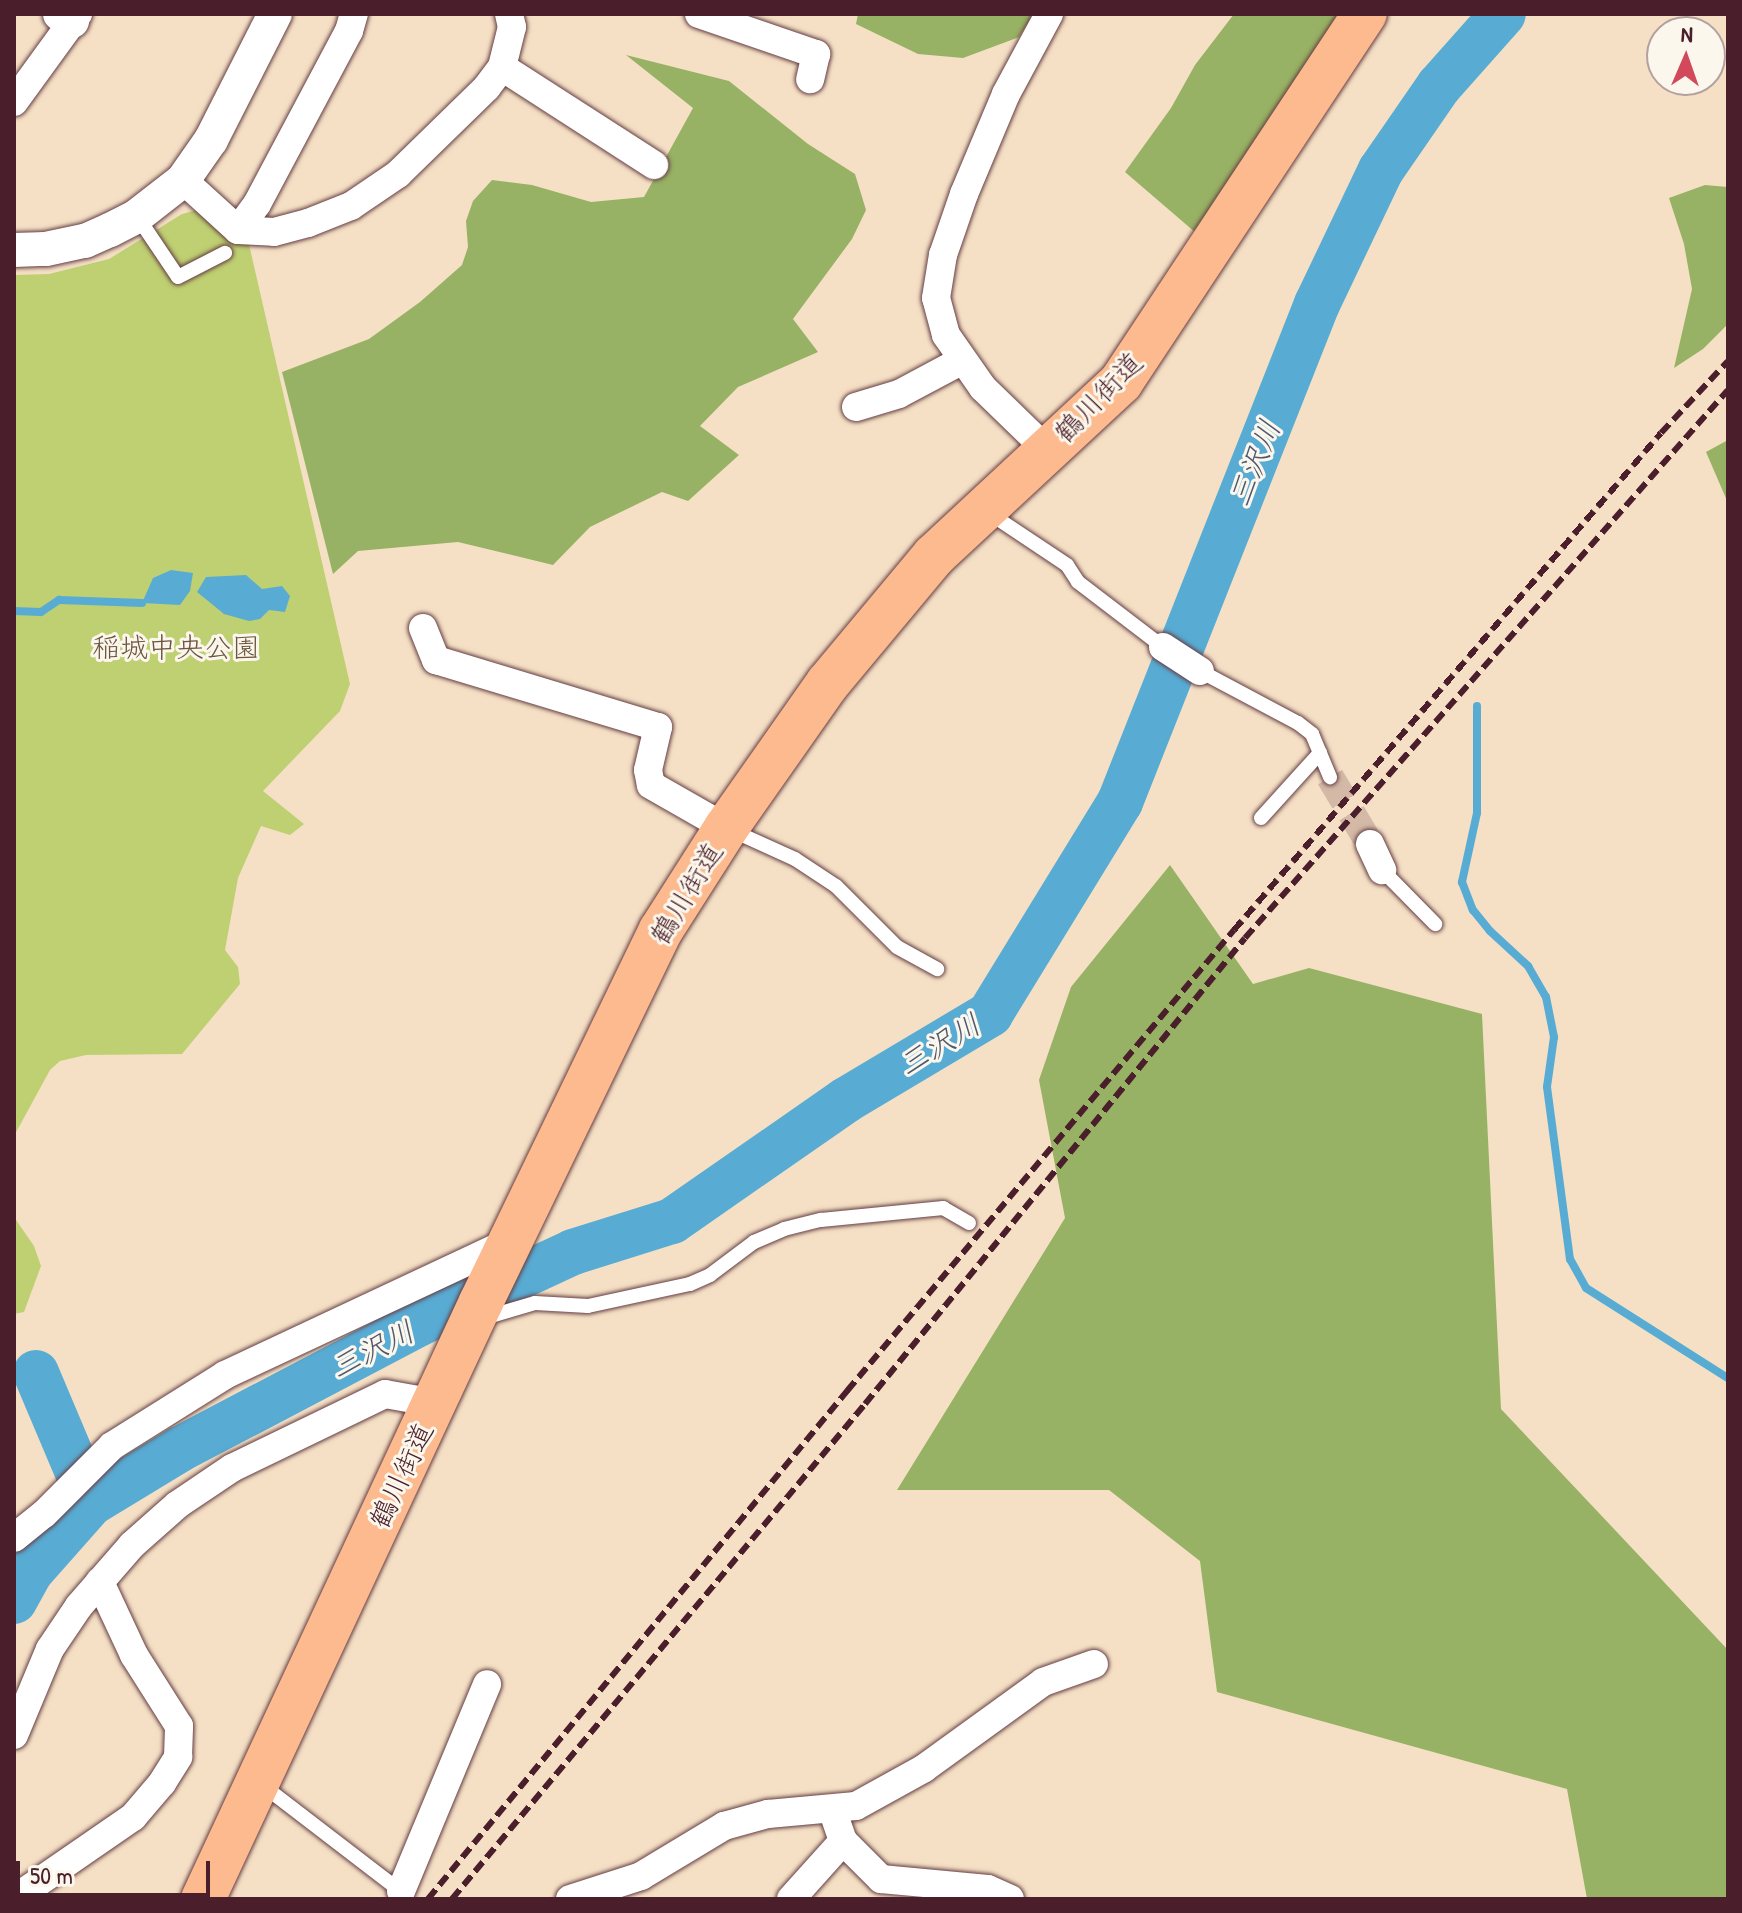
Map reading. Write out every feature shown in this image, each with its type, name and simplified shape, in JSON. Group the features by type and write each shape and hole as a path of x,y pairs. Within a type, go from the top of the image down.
{"main road":[{"name":"鶴川街道","path":"203,1899 477,1312 661,930 726,828 828,683 934,556 982,508 1121,382 1365,14"}],"street":[{"path":"14,250 46,249 85,241 137,216 183,180 211,140 275,14"},
{"path":"232,242 257,204 349,31 354,14"},
{"path":"232,242 274,232 351,206 398,174 487,87 502,67 512,27 509,14"},
{"path":"699,14 816,54 810,79"},
{"path":"1047,450 983,388 963,360 939,316 936,298 943,255 964,194 1006,94 1049,14"},
{"path":"14,102 70,16"},
{"path":"502,67 654,165"},
{"path":"183,180 232,242"},
{"path":"856,407 899,394 963,360"},
{"path":"423,628 436,660 658,727 648,770 651,785 726,828"},
{"path":"1163,647 1200,671"},
{"path":"1370,844 1382,870"},
{"path":"14,1538 104,1452 225,1375 511,1241"},
{"path":"14,1735 50,1649 132,1545 177,1505 232,1468 385,1394 435,1403"},
{"path":"14,1899 133,1817 178,1757 179,1726 134,1655 100,1582"},
{"path":"570,1899 641,1876 724,1826 768,1814 856,1806 923,1769 1043,1682 1094,1664"},
{"path":"405,1895 487,1684"},
{"path":"832,1809 843,1841 881,1879 988,1889 1010,1899"},
{"path":"791,1899 843,1841"}],"lane":[{"path":"137,216 178,277 232,242"},
{"path":"982,508 1067,565 1078,582 1163,647"},
{"path":"1200,671 1298,723 1312,734 1330,777"},
{"path":"1261,818 1320,753"},
{"path":"726,828 795,859 826,879 897,947 937,969"},
{"path":"1382,870 1435,924"},
{"path":"477,1312 535,1303 588,1306 690,1284 710,1275 754,1242 784,1229 821,1220 943,1208 969,1223"},
{"path":"257,1782 405,1895"}],"green space":[{"path":"858,14 1034,14 1019,37 963,58 918,54 856,24"},
{"path":"1234,14 1350,14 1196,233 1125,172 1171,108 1195,65"},
{"path":"626,55 729,81 808,144 855,174 866,210 852,239 793,319 818,352 738,387 700,426 739,455 688,501 662,492 590,527 553,565 458,542 358,551 333,574 282,372 369,339 420,302 462,265 468,247 466,221 473,201 492,180 532,185 591,202 644,197 693,108"},
{"path":"1705,185 1728,187 1728,324 1703,349 1674,368 1692,289 1684,244 1669,198"},
{"name":"稲城中央公園","path":"197,210 248,240 350,684 340,711 263,791 304,824 290,835 261,826 238,878 225,950 238,967 240,984 182,1054 86,1055 60,1061 50,1070 14,1136 14,275 49,274 109,259 182,214"},
{"path":"1728,440 1728,503 1706,452"},
{"path":"1170,865 1253,984 1309,968 1482,1014 1501,1409 1728,1650 1728,1899 1587,1899 1567,1789 1217,1692 1200,1561 1109,1490 897,1490 1065,1218 1039,1080 1071,987"},
{"path":"14,1217 34,1246 41,1266 24,1312 14,1314"}],"water":[{"path":"171,570 193,573 190,591 180,605 142,603 153,578"},
{"path":"246,575 262,589 282,586 290,596 285,612 269,610 260,619 249,621 224,614 197,592 206,577"}],"waterway":[{"name":"三沢川","path":"14,1601 30,1572 91,1503 180,1449 418,1324 573,1252 672,1221 846,1100 990,1014 1120,802 1317,304 1381,170 1439,86 1503,14"},
{"path":"14,611 41,612 59,600 142,603"},
{"path":"1477,706 1477,813 1462,882 1473,910 1490,931 1528,966 1546,997 1554,1037 1547,1087 1570,1259 1586,1288 1728,1378"},
{"path":"36,1373 91,1503"}],"tunnel":[{"path":"1330,777 1370,844"}],"railway":[{"path":"428,1899 847,1391 1234,930 1661,433 1728,361"},
{"path":"452,1899 865,1404 1245,938 1728,390"}]}
